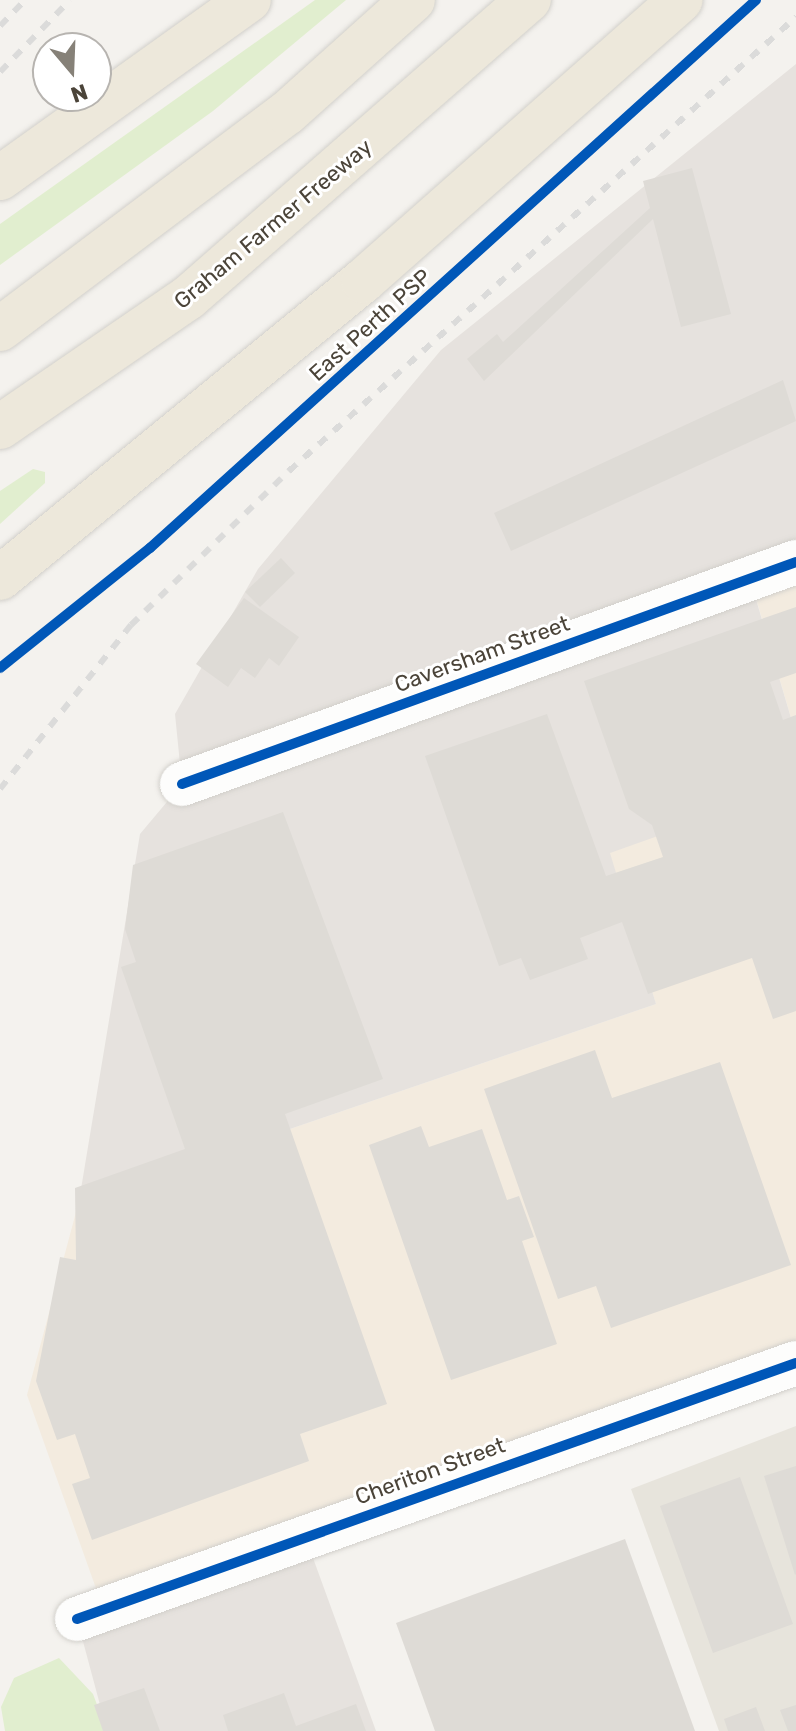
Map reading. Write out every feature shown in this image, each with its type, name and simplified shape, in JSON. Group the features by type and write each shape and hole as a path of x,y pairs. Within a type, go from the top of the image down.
{"highway":[{"path":"0,178 249,0"},
{"path":"0,329 287,113 413,0"},
{"name":"Graham Farmer Freeway","path":"0,427 188,298 529,0"},
{"path":"0,578 363,281 681,0"}],"street":[{"name":"Caversham Street","path":"182,784 796,562"},
{"name":"Cheriton Street","path":"77,1619 796,1363"}],"shaded area":[{"path":"796,64 796,562 750,579 796,735 796,787 610,853 656,1004 79,1201 140,834 182,784 175,714 258,569 441,350"},
{"path":"796,562 796,735 750,578"},
{"path":"796,787 796,1363 103,1608 27,1395 79,1201 656,1004 609,852"},
{"path":"796,1426 796,1731 719,1731 631,1489"},
{"path":"305,1536 376,1731 107,1731 77,1619"}],"green space":[{"path":"315,0 346,0 213,111 0,265 0,224"},
{"path":"33,469 45,472 45,483 0,524 0,491"},
{"path":"59,1658 93,1694 107,1731 5,1731 1,1707 14,1678"}],"building":[{"path":"692,168 731,314 681,327 653,219 484,381 467,359 497,334 503,342 650,208 643,181"},
{"path":"783,380 796,421 511,551 494,513"},
{"path":"281,558 295,573 260,607 245,592"},
{"path":"244,598 299,637 279,666 269,658 255,678 241,668 228,687 196,664"},
{"path":"796,607 796,673 770,682 783,720 796,715 796,1011 773,1019 752,958 648,994 622,922 580,938 588,959 530,980 521,958 499,966 425,756 547,714 606,876 663,857 652,825 629,809 584,681"},
{"path":"283,812 383,1079 285,1114 387,1404 300,1434 309,1461 92,1540 72,1484 90,1478 75,1434 57,1440 36,1381 60,1257 76,1260 75,1188 185,1149 121,967 136,962 125,929 133,865"},
{"path":"595,1050 612,1098 720,1062 791,1265 611,1328 596,1286 558,1299 484,1089"},
{"path":"421,1126 429,1147 482,1129 507,1200 519,1196 534,1237 522,1241 557,1344 451,1380 369,1145"},
{"path":"796,1466 796,1574 795,1575 764,1476"},
{"path":"740,1477 793,1624 713,1653 660,1506"},
{"path":"625,1539 695,1731 435,1731 396,1623"},
{"path":"144,1688 160,1731 103,1731 94,1705"},
{"path":"284,1693 296,1726 356,1704 366,1731 228,1731 223,1715"},
{"path":"796,1705 796,1731 788,1731 780,1710"},
{"path":"756,1707 765,1731 728,1731 724,1719"}],"railway":[{"path":"0,26 25,0"},
{"path":"0,72 70,0"},
{"path":"0,789 131,625 289,471 796,17"}],"cycle path":[{"name":"East Perth PSP","path":"0,668 150,548 756,0"},
{"path":"182,784 796,562"},
{"path":"77,1619 796,1363"}]}
